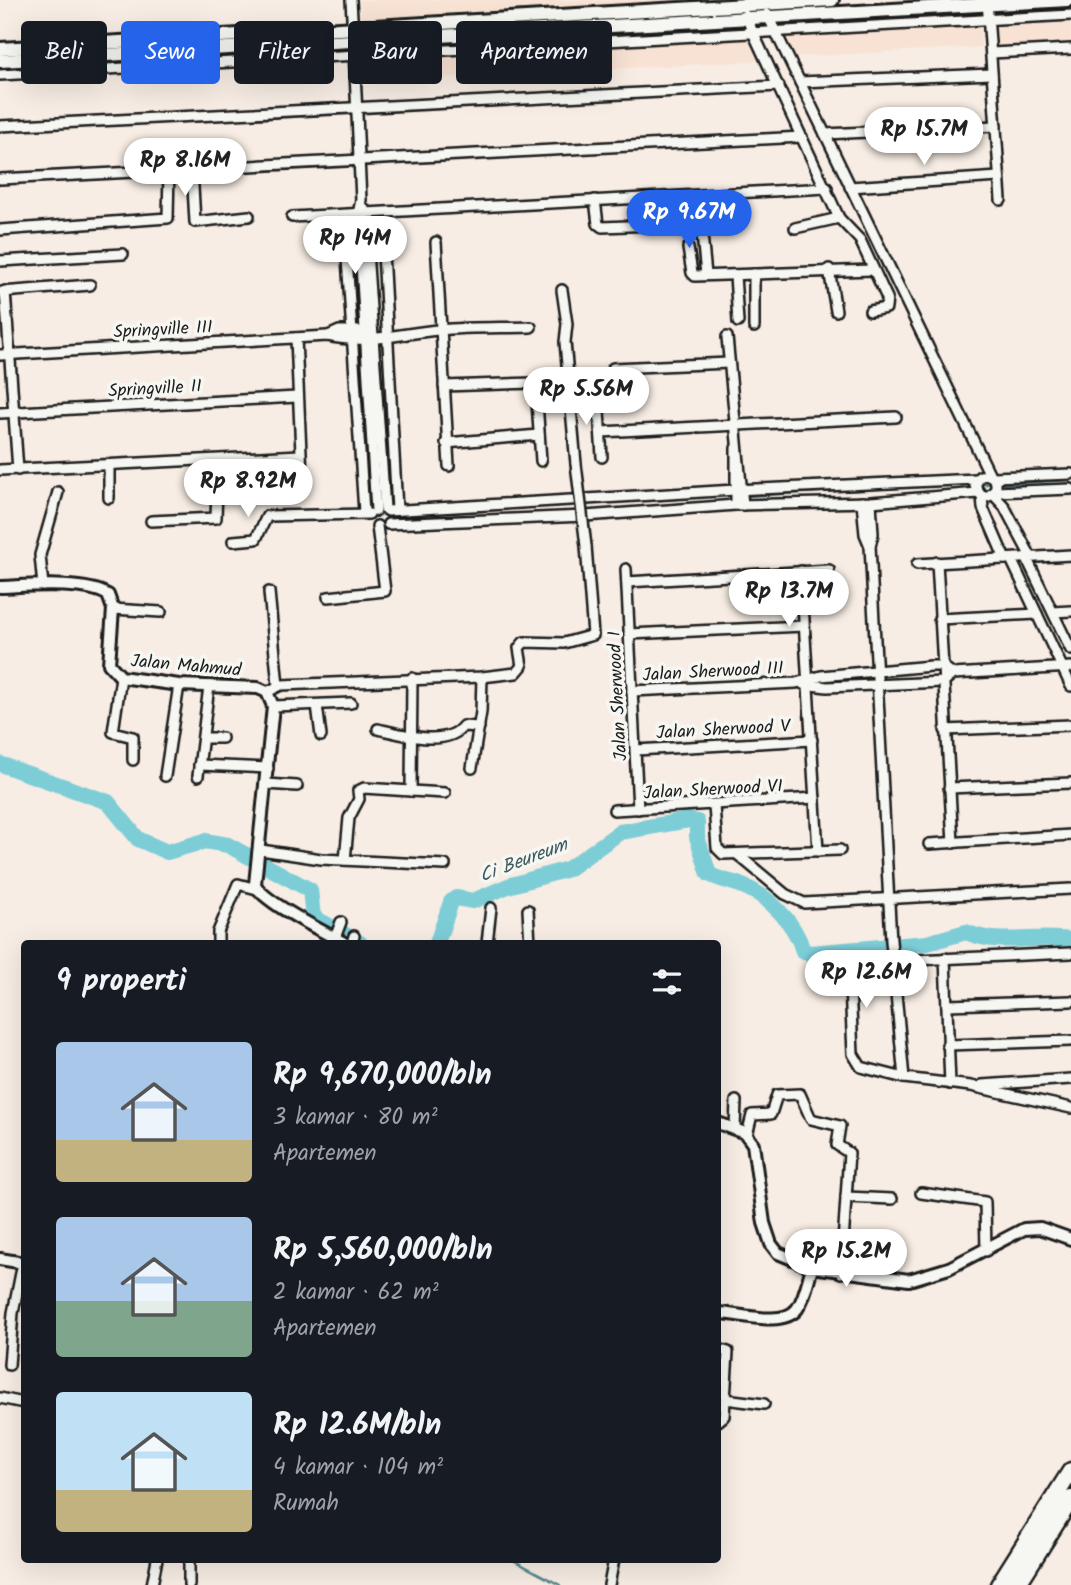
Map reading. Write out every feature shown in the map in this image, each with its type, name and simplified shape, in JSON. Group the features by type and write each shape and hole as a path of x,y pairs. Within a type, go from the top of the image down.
{"highway":[{"path":"999,1585 1071,1471"},
{"path":"1017,1585 1071,1499"}],"main road":[{"path":"442,28 497,18 739,2 832,0"},
{"path":"612,25 987,2 1067,0"},
{"path":"0,49 348,43"},
{"path":"0,61 227,55 348,44"}],"street":[{"path":"351,0 352,21"},
{"path":"739,2 839,218 860,240 888,304 882,310 870,311"},
{"path":"761,2 980,454 986,477 980,494 983,508 1067,667 1071,686"},
{"path":"987,2 1001,200"},
{"path":"612,41 1071,15"},
{"path":"991,53 1071,49"},
{"path":"0,75 227,55"},
{"path":"800,82 992,74"},
{"path":"356,84 380,511"},
{"path":"0,126 779,86"},
{"path":"825,134 996,126"},
{"path":"0,179 802,137"},
{"path":"192,169 195,222 249,216"},
{"path":"0,230 168,218 169,170"},
{"path":"850,187 999,177"},
{"path":"292,217 827,188"},
{"path":"596,200 598,224 602,227 731,222"},
{"path":"795,228 839,218"},
{"path":"701,223 706,275"},
{"path":"860,240 873,236"},
{"path":"436,242 449,466"},
{"path":"328,597 385,591 377,526 380,511 386,334 383,252 381,248 364,246 351,248 347,258 351,335 380,511 391,518 388,524"},
{"path":"688,248 692,275 829,269 872,270"},
{"path":"0,261 123,254"},
{"path":"829,269 836,311"},
{"path":"754,274 754,327"},
{"path":"735,275 738,322"},
{"path":"18,470 11,354 3,292 90,285"},
{"path":"257,889 273,706 267,692 278,686 482,677 521,670 519,648 524,642 564,643 593,635 565,342 568,324 562,290"},
{"name":"Springville III","path":"0,355 531,327"},
{"path":"727,337 737,447 734,452 739,505"},
{"path":"296,338 302,476"},
{"path":"613,368 729,363"},
{"path":"444,386 533,383 536,386 541,461"},
{"path":"598,396 602,457"},
{"name":"Springville II","path":"0,413 297,397"},
{"path":"601,432 896,416"},
{"path":"446,443 539,435"},
{"path":"0,470 300,455"},
{"path":"151,520 216,518 218,460"},
{"path":"109,465 109,498"},
{"path":"233,541 256,539 267,516 1071,474"},
{"path":"986,477 997,485 994,493"},
{"path":"377,526 739,505 867,502 1071,489"},
{"path":"43,586 40,555 58,492"},
{"path":"994,493 1004,506 1071,650"},
{"path":"596,500 597,514"},
{"path":"867,502 873,534 870,546 891,942 904,1078"},
{"path":"983,508 1004,506"},
{"path":"917,564 1071,555"},
{"path":"937,562 953,843"},
{"name":"Jalan Sherwood I","path":"626,569 638,809"},
{"path":"627,582 828,570"},
{"path":"801,571 818,851"},
{"path":"0,587 43,586 102,592 111,598 113,609 161,612"},
{"path":"269,592 278,686"},
{"name":"Jalan Mahmud","path":"113,609 109,659 112,669 121,677 179,685 258,688 267,692"},
{"path":"1053,612 1071,611"},
{"path":"939,619 1037,614"},
{"path":"629,634 804,626"},
{"path":"808,682 878,670 942,666 953,674"},
{"path":"808,682 879,685 943,682 953,674 1067,667"},
{"path":"121,677 113,732 133,737 133,760"},
{"path":"472,768 479,727 482,677"},
{"path":"411,791 412,678"},
{"name":"Jalan Sherwood III","path":"632,691 808,682"},
{"path":"165,776 179,685"},
{"path":"198,776 209,686"},
{"path":"273,706 351,703"},
{"path":"317,705 321,736"},
{"path":"945,730 1071,725"},
{"path":"378,729 411,736 450,736 463,726 479,727"},
{"path":"203,738 222,738"},
{"name":"Jalan Sherwood V","path":"636,750 812,740"},
{"path":"199,765 268,768"},
{"path":"949,788 1071,783"},
{"path":"266,784 297,786"},
{"path":"345,860 349,818 359,799 358,791 367,788 445,793"},
{"name":"Jalan Sherwood VI","path":"614,810 815,798"},
{"path":"714,805 717,848 723,854 840,850"},
{"path":"929,844 1071,835"},
{"path":"260,851 345,860 445,865"},
{"path":"737,854 796,901 1071,889"},
{"path":"218,940 218,932 238,884 257,889 339,933"},
{"path":"487,940 491,908"},
{"path":"528,910 530,940"},
{"path":"1071,953 945,958 893,956 849,963 853,1054 861,1067 904,1078 971,1086 1071,1108"},
{"path":"945,958 950,1084"},
{"path":"947,1005 1071,1001"},
{"path":"947,1045 1071,1041"},
{"path":"971,1086 1071,1079"},
{"path":"841,1273 849,1153 837,1145 840,1126 811,1119 802,1095 794,1092 776,1095 771,1114 752,1115 767,1237 778,1253 812,1267 841,1273 909,1280 928,1276 986,1251 1010,1234 1033,1228 1071,1239"},
{"path":"734,1128 736,1101"},
{"path":"721,1124 734,1128 755,1141"},
{"path":"921,1193 985,1202 986,1251"},
{"path":"846,1197 892,1199"},
{"path":"0,1259 21,1262"},
{"path":"721,1313 757,1319 789,1315 798,1307 812,1267"},
{"path":"9,1365 21,1283"},
{"path":"721,1350 728,1352 724,1416 721,1418"},
{"path":"0,1398 19,1402"},
{"path":"725,1399 764,1404"},
{"path":"152,1585 156,1563"},
{"path":"189,1563 189,1585"},
{"path":"609,1585 613,1563"}],"shaded area":[{"path":"360,0 716,0 361,18"},
{"path":"1071,12 1071,45 994,48 993,16"},
{"path":"980,15 981,47 792,57 780,26"},
{"path":"742,25 758,61 612,69 612,32"},
{"path":"456,40 456,77 442,78 442,41"}],"waterway":[{"path":"1001,484 1071,480"},
{"path":"746,496 967,484"},
{"path":"980,484 988,484"},
{"path":"419,514 723,496"},
{"path":"266,522 305,520"},
{"name":"Ci Beureum","path":"0,764 108,802 138,839 167,852 205,841 228,845 310,890 313,917 355,940"},
{"name":"Ci Beureum","path":"438,940 451,902 456,898 473,901 508,886 568,869 620,832 689,820 697,822 697,837 709,874 761,895 787,920 803,951 810,953 927,943 966,932 1004,940 1071,940"},
{"path":"519,1563 560,1585"}]}
